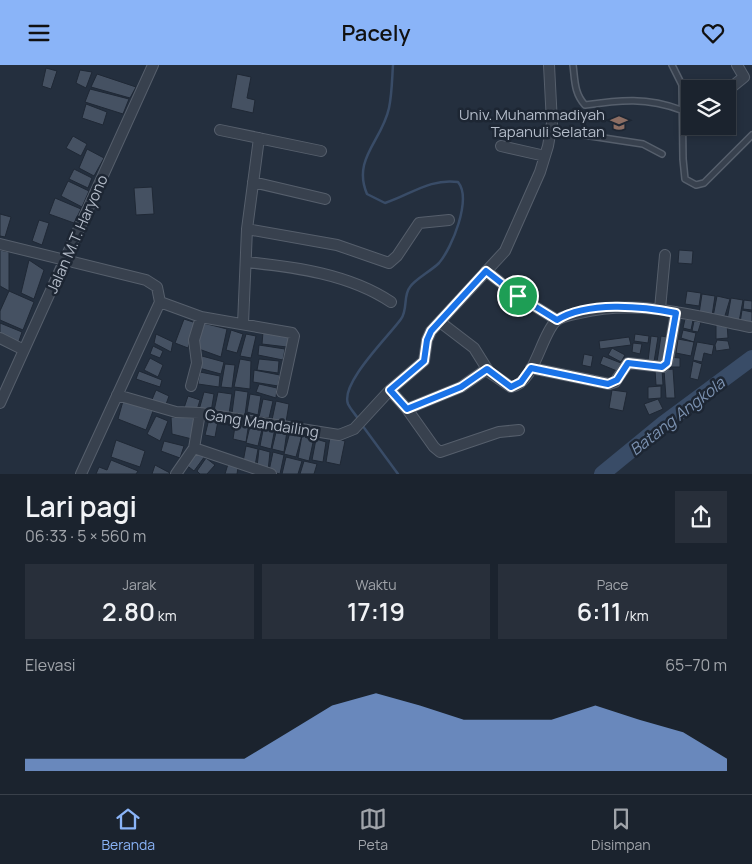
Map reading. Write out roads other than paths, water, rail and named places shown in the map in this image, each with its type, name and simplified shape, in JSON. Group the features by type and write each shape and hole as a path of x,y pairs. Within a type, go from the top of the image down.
{"street":[{"name":"Jalan M.T. Haryono","path":"0,403 66,261 153,65"},
{"name":"Gang Mandailing","path":"117,395 162,410 200,413 339,435 354,429 390,390 424,361 429,335 505,251 511,240 545,155 551,130 549,65"},
{"path":"736,84 744,77 737,65"},
{"path":"220,131 321,151"},
{"path":"243,324 247,229 259,138"},
{"path":"501,146 545,155"},
{"path":"253,182 325,199"},
{"path":"247,229 337,245 389,263 397,256 419,223 449,220"},
{"path":"0,244 152,283 159,291 160,302 81,474"},
{"path":"660,309 665,255"},
{"path":"246,262 287,266 358,284 391,302"},
{"path":"486,271 518,296 557,320"},
{"path":"160,302 201,317 293,334 282,392"},
{"path":"440,322 474,348 487,369 502,382 513,387 521,382 531,368 550,328 557,320 566,316 612,307 647,307 750,327"},
{"path":"531,368 608,384 617,380 628,363 662,367 668,360 676,313"},
{"path":"191,386 197,363 193,344 201,317"},
{"path":"0,338 24,350"},
{"path":"407,409 461,387 487,369"},
{"path":"390,390 407,409 434,447 440,452 499,432 519,430"},
{"path":"176,474 194,448 200,413"},
{"path":"194,448 271,474"}],"lane":[{"path":"573,65 578,98 585,105 617,100 649,100 681,110"},
{"path":"672,65 681,83"},
{"path":"551,130 643,144 662,153"},
{"path":"682,135 685,179 696,185 702,185 711,177 734,151 752,135"}],"waterway":[{"path":"359,420 348,404 347,395 351,384 367,360 401,319 410,287 439,263 444,256 459,223 462,211 462,190 458,182 438,182 385,203 367,194 363,182 363,170 389,108 393,65"},
{"name":"Batang Angkola","path":"602,474 663,424 752,358"},
{"path":"362,425 398,474"}],"place":[{"name":"Univ. Muhammadiyah Tapanuli Selatan","path":"619,123"}]}
